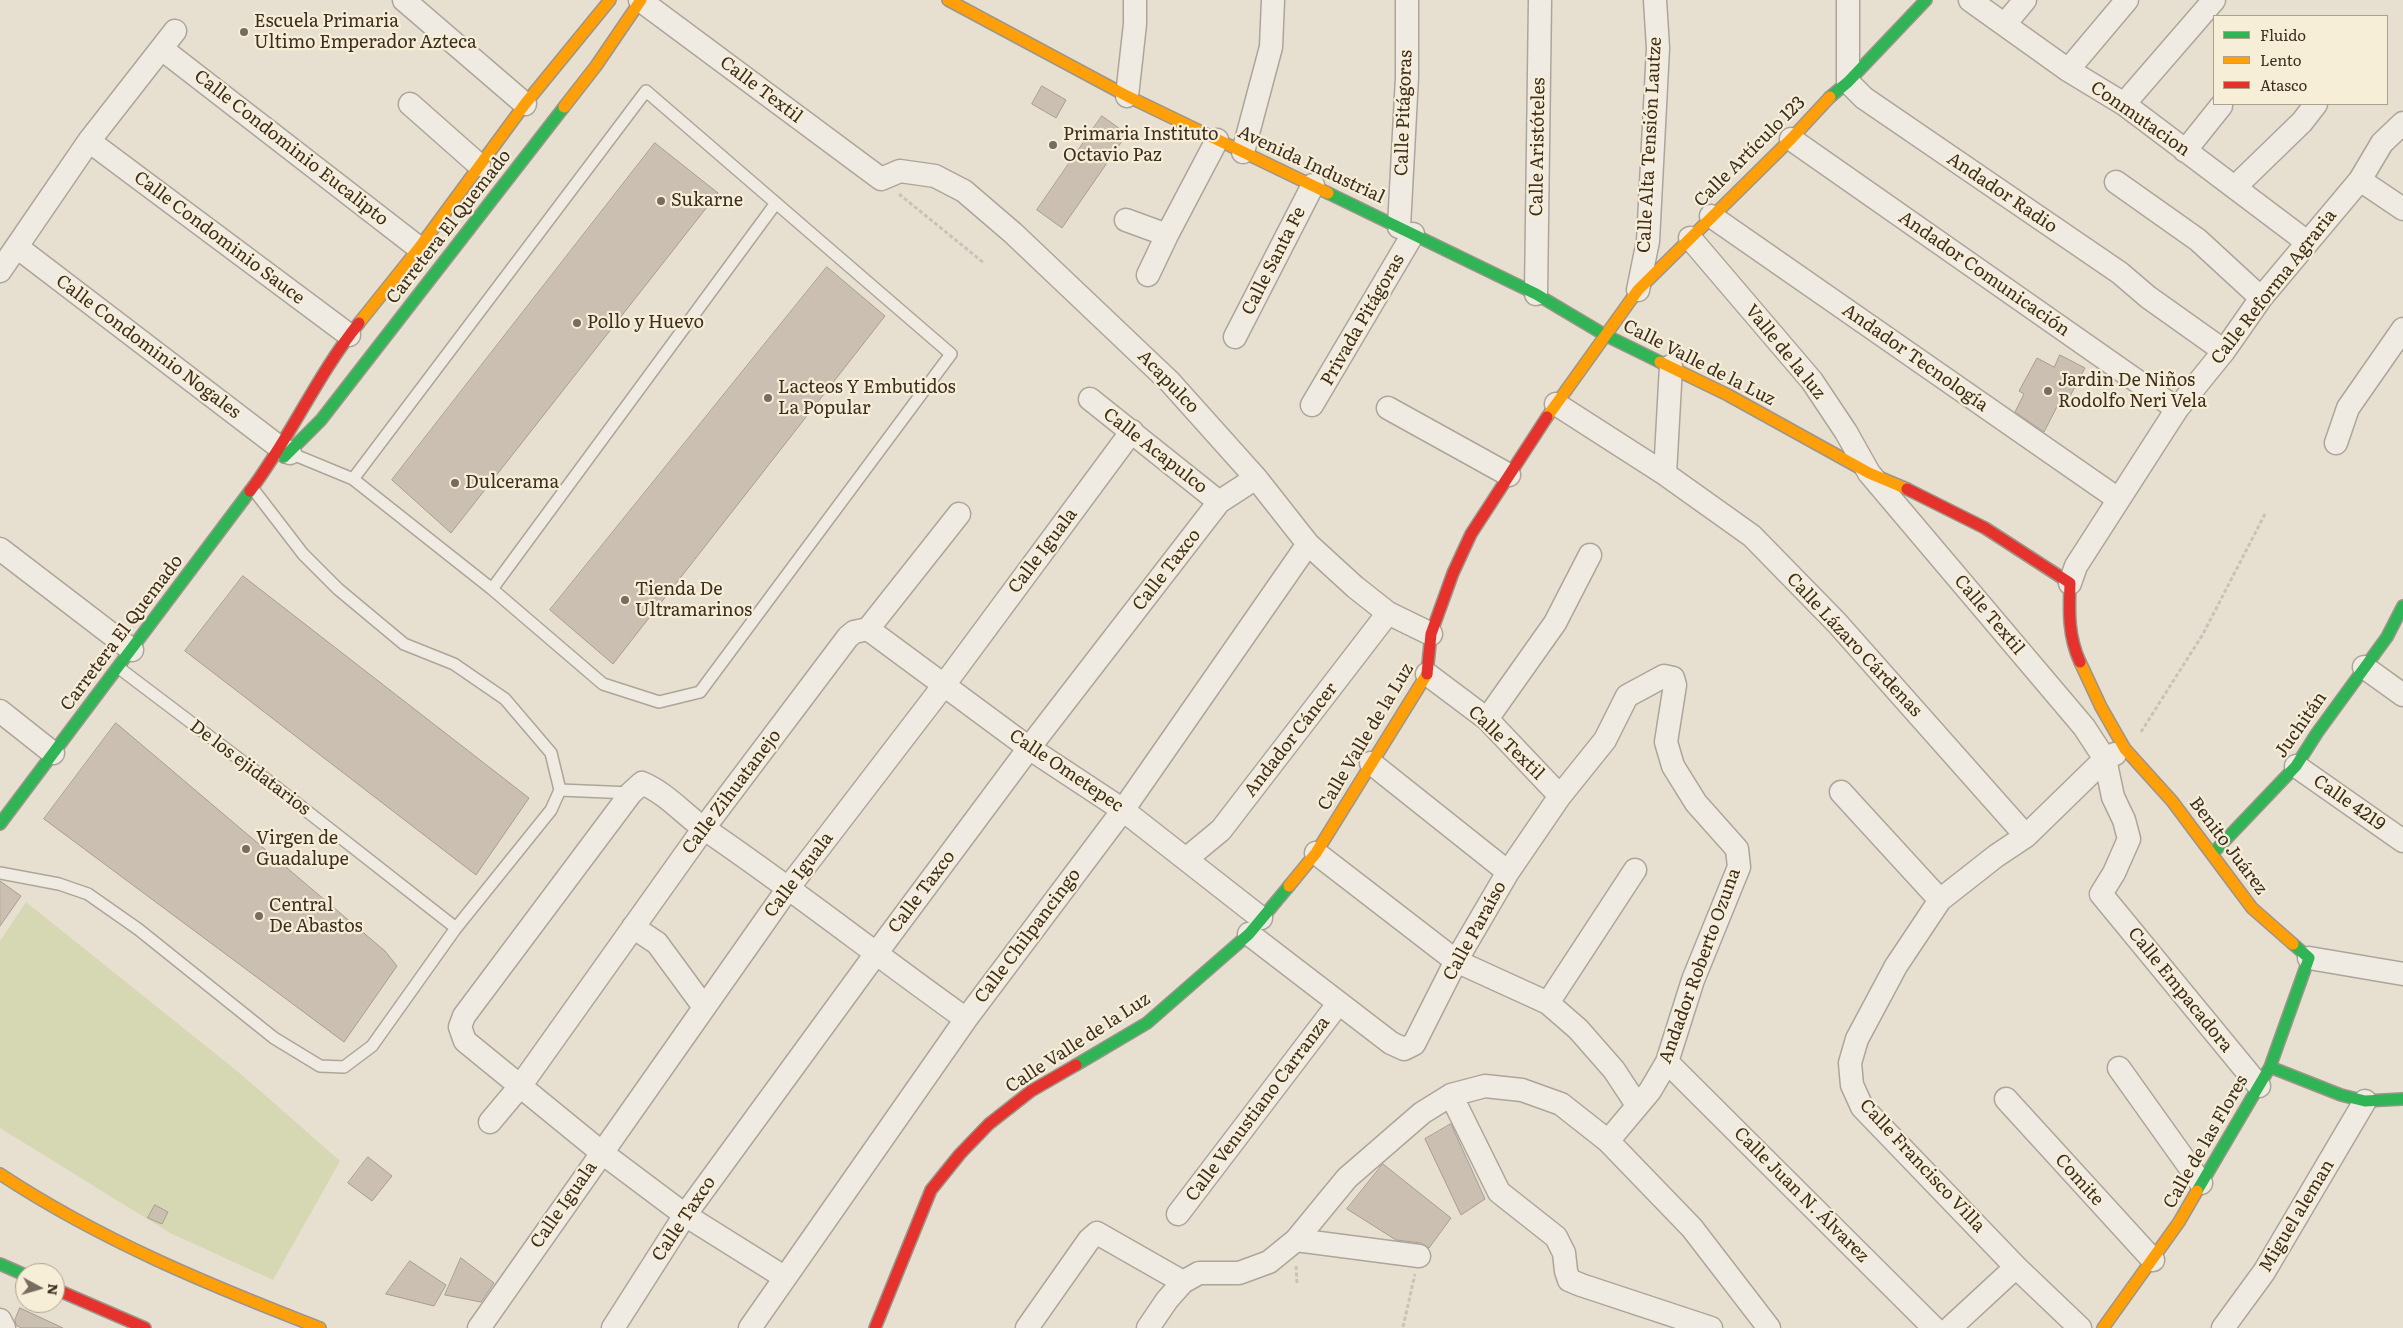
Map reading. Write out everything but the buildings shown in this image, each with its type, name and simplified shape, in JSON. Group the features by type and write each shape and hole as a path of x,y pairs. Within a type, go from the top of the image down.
{"main road":[{"name":"Carretera El Quemado","path":"0,824 280,454 349,335 419,248 525,104 610,0"},
{"name":"Carretera El Quemado","path":"280,454 327,412 596,66 641,0"},
{"name":"Avenida Industrial","path":"948,0 1127,96 1536,294 1605,335"},
{"name":"Calle Artículo 123","path":"1605,335 1638,290 1791,139 1822,104 1848,82 1926,0"},
{"name":"Calle Valle de la Luz","path":"875,1328 931,1190 960,1154 990,1124 1031,1091 1147,1022 1255,926 1316,853 1428,674 1431,634 1453,574 1471,534 1556,404 1605,335 1728,395 1869,473 1900,485 1985,528 2070,583"},
{"name":"Calle Reforma Agraria","path":"2070,583 2069,620 2073,646 2100,707 2125,749"},
{"name":"Juchitán","path":"2213,853 2296,766 2364,667 2387,637 2403,606"},
{"name":"Benito Juárez","path":"2125,749 2172,801 2213,853 2252,908 2310,958"},
{"name":"Calle de las Flores","path":"2104,1328 2179,1222 2270,1067 2310,958"},
{"path":"2270,1067 2341,1095 2365,1101 2403,1099"},
{"path":"0,1174 39,1202 182,1274 320,1328"},
{"path":"0,1264 15,1271"},
{"path":"65,1292 145,1328"}],"street":[{"path":"404,0 525,104"},
{"name":"Calle Textil","path":"641,0 881,179"},
{"path":"1127,96 1135,24 1135,0"},
{"path":"1243,152 1271,47 1274,0"},
{"name":"Calle Pitágoras","path":"1406,230 1407,0"},
{"name":"Calle Aristóteles","path":"1536,294 1540,0"},
{"name":"Calle Alta Tensión Lautze","path":"1638,290 1648,240 1658,48 1655,0"},
{"path":"1848,0 1848,82"},
{"path":"2005,24 2026,0"},
{"path":"2068,70 2127,0"},
{"path":"2124,104 2214,0"},
{"name":"Conmutacion","path":"1981,3 2005,24 2068,70 2124,104 2307,242"},
{"name":"Calle Condominio Eucalipto","path":"89,141 168,40 419,248"},
{"name":"Andador Radio","path":"1848,82 1864,98 2120,273 2148,297 2224,351"},
{"path":"410,104 479,165"},
{"path":"2235,187 2302,122 2315,105"},
{"path":"2185,151 2221,106"},
{"name":"Calle Reforma Agraria","path":"2070,583 2076,566 2177,409 2224,351 2261,298 2360,180 2382,143 2403,123"},
{"name":"Andador Comunicación","path":"1791,139 2177,409"},
{"path":"1148,275 1166,235 1217,140"},
{"path":"0,272 89,141"},
{"name":"Calle Condominio Sauce","path":"89,141 349,335"},
{"name":"Acapulco","path":"881,179 900,171 935,176 964,191 1124,336 1170,382 1256,478 1308,544 1355,587 1388,613 1431,634"},
{"path":"2360,180 2403,208"},
{"path":"2116,182 2198,240 2261,298"},
{"name":"Calle Santa Fe","path":"1235,337 1313,185"},
{"name":"Andador Tecnología","path":"1711,216 2118,499"},
{"path":"1126,220 1166,235"},
{"name":"Privada Pitágoras","path":"1312,405 1406,230"},
{"name":"Valle de la luz","path":"1690,238 1812,381 1846,432 1869,473"},
{"name":"Calle Condominio Nogales","path":"17,247 280,454"},
{"path":"2336,443 2348,408 2403,330"},
{"path":"1665,474 1671,366"},
{"name":"Calle Acapulco","path":"1090,400 1132,431 1219,502"},
{"name":"Calle Lázaro Cárdenas","path":"1556,404 1665,474 1752,536 1837,623 2026,836"},
{"path":"1388,408 1509,475"},
{"name":"Calle Iguala","path":"479,1328 789,887 944,685 1132,431"},
{"name":"Calle Textil","path":"1869,473 2084,727 2105,759"},
{"name":"Calle Taxco","path":"613,1328 684,1215 1029,748 1219,502 1256,478"},
{"name":"Calle Zihuatanejo","path":"490,1122 521,1085 704,828 848,637 854,632 868,629 959,514"},
{"name":"Calle Chilpancingo","path":"750,1328 966,1019 1123,810 1308,544"},
{"path":"0,549 125,659"},
{"path":"1487,720 1555,623 1590,555"},
{"name":"Andador Cáncer","path":"1186,859 1221,830 1388,613"},
{"name":"Calle Ometepec","path":"868,629 1029,748 1123,810 1186,859 1255,926"},
{"path":"2364,667 2403,695"},
{"name":"Calle Textil","path":"1428,674 1487,720 1560,796"},
{"name":"Calle Paraíso","path":"1255,926 1338,1004 1391,1043 1404,1049 1414,1044 1456,961 1508,872 1560,796 1605,740 1627,696 1664,676 1673,678 1675,685 1666,742 1673,766 1696,803 1737,849"},
{"path":"0,711 53,753"},
{"name":"Calle Francisco Villa","path":"2080,1328 2016,1267 1862,1107 1852,1085 1850,1063 1856,1039 1896,966 1940,900 1996,856 2026,836 2105,759 2125,749"},
{"name":"Calle Empacadora","path":"2105,759 2113,796 2124,820 2129,839 2114,874 2101,894 2258,1086"},
{"path":"1371,763 1508,872"},
{"name":"Calle 4219","path":"2296,766 2403,841"},
{"path":"784,1277 684,1215 602,1152 465,1041 460,1027 464,1016 636,788 655,789 704,828 789,887 875,955 966,1019"},
{"path":"1841,792 1940,900"},
{"name":"Andador Roberto Ozuna","path":"1608,1141 1650,1091 1667,1062 1693,980 1739,867 1737,849"},
{"path":"1316,853 1456,961 1548,1003 1590,1042 1614,1070 1637,1105"},
{"path":"1548,1003 1635,870"},
{"path":"633,927 657,943 704,1007"},
{"path":"2310,958 2403,974"},
{"name":"Calle Venustiano Carranza","path":"1178,1214 1338,1004"},
{"name":"Calle Juan N. Álvarez","path":"1667,1062 1934,1328"},
{"path":"2119,1068 2201,1183"},
{"path":"1148,1328 1167,1300 1183,1282 1198,1273 1239,1273 1269,1262 1296,1240 1346,1178 1422,1113 1451,1095 1485,1086 1522,1090 1561,1104 1608,1141 1692,1228 1769,1328"},
{"path":"1451,1095 1499,1192 1556,1237 1564,1253 1569,1280 1712,1328"},
{"name":"Comite","path":"2006,1099 2153,1260"},
{"name":"Miguel aleman","path":"2223,1328 2264,1272 2365,1101"},
{"path":"1028,1328 1089,1240 1097,1233 1183,1282"},
{"path":"1296,1240 1420,1256"},
{"path":"1950,1328 2016,1267"},
{"path":"0,1320 4,1328"}],"lane":[{"path":"280,454 353,479 492,590 603,684 659,702 700,692 951,354 646,91 353,479"},
{"path":"492,590 776,203"},
{"path":"0,873 59,884 88,894 138,929 274,1038 320,1066 344,1067 372,1046 456,928 551,810 560,790 551,753 505,700 454,664 404,644 338,589 303,554 253,489"},
{"name":"De los ejidatarios","path":"125,659 271,783 456,928"},
{"path":"560,790 636,788"}],"path":[{"path":"881,179 984,263"},
{"path":"2125,749 2138,737 2203,634 2266,512"},
{"path":"1403,1327 1420,1256"}],"green space":[{"path":"26,902 242,1075 340,1161 273,1280 170,1233 0,1128 0,941"}],"traffic: fast":[{"path":"1830,97 1848,82 1926,0"},
{"path":"284,457 321,420 564,107"},
{"path":"1328,193 1536,294 1605,335 1660,362"},
{"path":"0,824 250,491"},
{"path":"2213,853 2296,766 2317,733 2387,637 2403,606"},
{"path":"1076,1065 1147,1023 1249,934 1289,886"},
{"path":"2197,1191 2270,1067 2309,958 2293,944"},
{"path":"2270,1067 2341,1095 2365,1101 2403,1099"},
{"path":"0,1264 15,1271"}],"traffic: slow":[{"path":"359,323 419,248 525,104 610,0"},
{"path":"564,107 596,66 641,0"},
{"path":"948,0 1127,96 1328,193"},
{"path":"1547,417 1638,290 1791,139 1830,97"},
{"path":"1660,362 1728,395 1869,473 1907,489"},
{"path":"2080,662 2101,707 2125,749 2172,801 2252,908 2293,944"},
{"path":"1289,886 1316,853 1427,674"},
{"path":"0,1174 77,1220 156,1260 320,1328"},
{"path":"2103,1328 2179,1222 2197,1191"}],"traffic: jam":[{"path":"250,491 278,450 330,364 359,323"},
{"path":"1427,674 1431,634 1453,573 1471,534 1547,417"},
{"path":"1907,489 1985,528 2070,583 2071,633 2080,662"},
{"path":"875,1328 931,1190 960,1154 989,1124 1031,1091 1076,1065"},
{"path":"65,1293 145,1328"}],"place":[{"name":"Escuela Primaria Ultimo Emperador Azteca","path":"244,32"},
{"name":"Primaria Instituto Octavio Paz","path":"1053,145"},
{"name":"Sukarne","path":"661,201"},
{"name":"Pollo y Huevo","path":"577,323"},
{"name":"Jardin De Niños Rodolfo Neri Vela","path":"2048,391"},
{"name":"Lacteos Y Embutidos La Popular","path":"768,398"},
{"name":"Dulcerama","path":"455,483"},
{"name":"Tienda De Ultramarinos","path":"625,600"},
{"name":"Virgen de Guadalupe","path":"246,849"},
{"name":"Central De Abastos","path":"259,916"}]}
